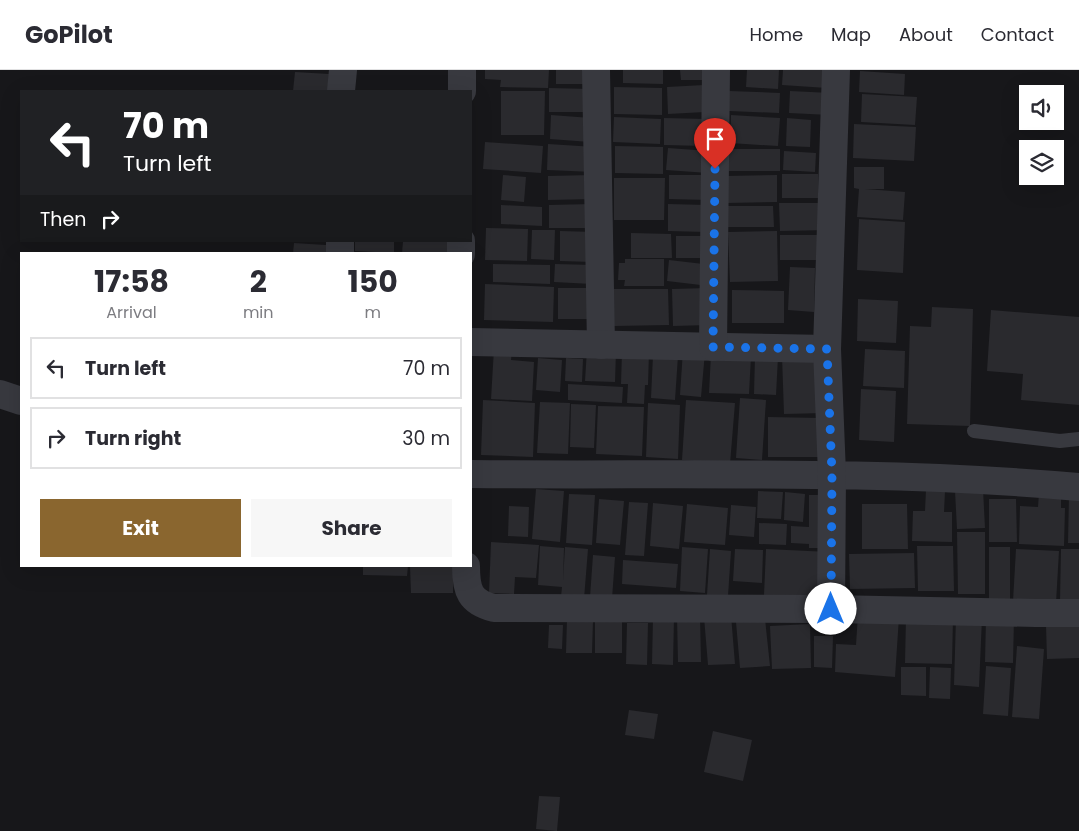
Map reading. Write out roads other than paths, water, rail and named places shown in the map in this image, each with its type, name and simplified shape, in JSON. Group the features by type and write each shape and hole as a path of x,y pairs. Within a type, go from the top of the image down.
{"street":[{"path":"341,90 343,70"},
{"path":"462,70 462,90"},
{"path":"596,70 601,345"},
{"path":"713,347 716,70"},
{"path":"831,609 832,474 827,349 836,70"},
{"path":"472,342 827,349"},
{"path":"0,394 20,401"},
{"path":"472,474 832,474 1015,481 1079,487"},
{"path":"466,567 468,592 474,600 494,608 831,609 1079,613"}],"lane":[{"path":"974,431 1060,441 1079,440"}]}
